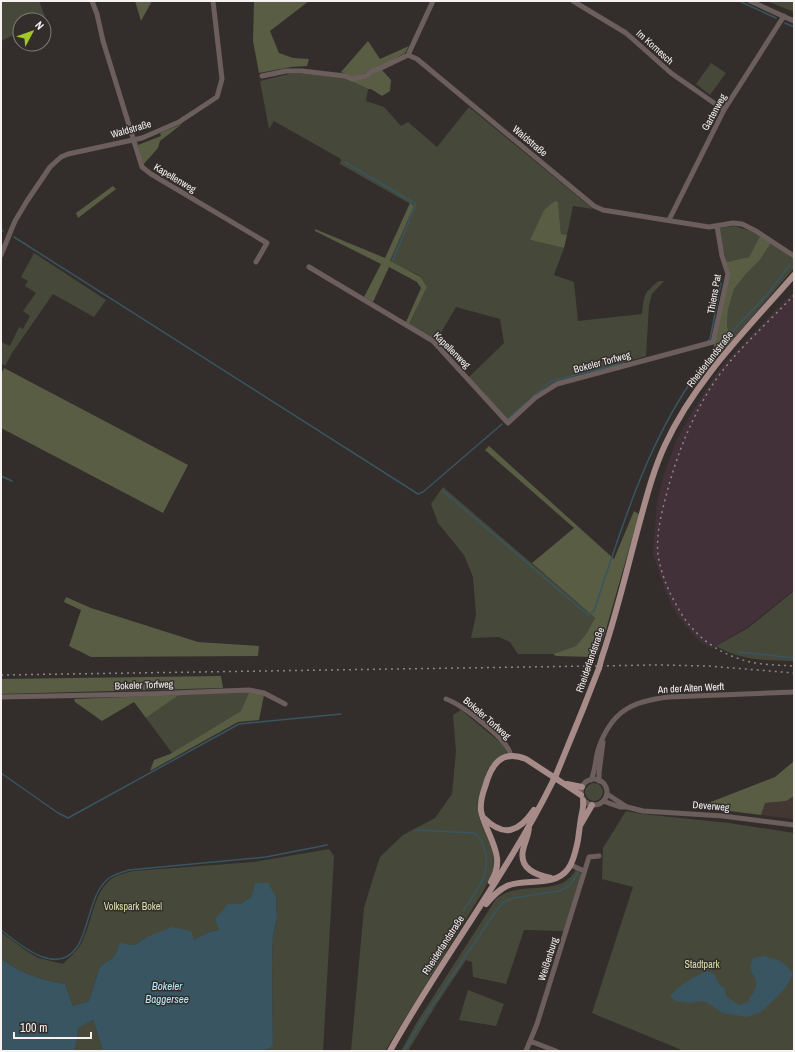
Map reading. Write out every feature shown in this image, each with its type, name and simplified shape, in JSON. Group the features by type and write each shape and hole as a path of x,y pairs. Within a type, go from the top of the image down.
{"main road":[{"name":"Rheiderlandstraße","path":"390,1051 420,999 487,896 529,826 556,775 584,709 599,668 647,494 665,446 690,402 709,374 794,275"},
{"path":"487,896 486,889 494,877 497,858 482,816 480,804 489,774 495,764 500,760 511,756 519,756 564,783 582,798 584,804 581,817 581,826"},
{"path":"564,783 582,787"},
{"path":"482,816 495,828 511,830 522,825 535,808 541,804"},
{"path":"478,910 485,906 495,894 506,886 543,882 564,874 570,864 581,826 592,805"},
{"path":"529,826 530,834 523,851 523,860 525,865 534,874 552,878"}],"street":[{"name":"Kapellenweg","path":"92,1 98,14 103,41 142,167 151,174 268,243 256,262"},
{"name":"Waldstraße","path":"1,255 15,221 27,201 50,167 60,158 68,154 142,138 179,122 216,97 222,79 213,1"},
{"path":"262,76 286,71 302,71 345,76 352,79 366,76 372,71 408,55 432,1"},
{"name":"Im Kornesch","path":"573,1 626,33 670,73 724,110"},
{"path":"750,1 794,21"},
{"name":"Gartenweg","path":"669,220 724,110 784,16"},
{"name":"Waldstraße","path":"408,55 417,59 594,206 603,210 709,227 733,223 742,224 756,231 794,256"},
{"name":"Thiens Pat","path":"713,342 728,274 722,256 717,226"},
{"name":"Kapellenweg","path":"309,268 433,341 508,423"},
{"name":"Bokeler Torfweg","path":"508,423 535,398 557,384 713,342"},
{"name":"Bokeler Torfweg","path":"1,697 249,690 264,693 285,704"},
{"name":"An der Alten Werft","path":"591,780 599,748 611,723 622,711 636,703 649,699 669,697 794,692"},
{"name":"Bokeler Torfweg","path":"446,699 455,702 494,734 508,748 511,756"},
{"name":"An der Alten Werft","path":"599,781 604,735"},
{"path":"587,781 599,781 605,786 606,794 603,801 596,805 592,805 582,798 582,787 587,781"},
{"name":"Deverweg","path":"606,794 627,807"},
{"name":"Deverweg","path":"603,801 620,807 643,811 723,816 794,825"},
{"name":"Weißenburg","path":"526,1051 537,1024 563,944 589,857 599,856"},
{"path":"570,864 584,871"},
{"path":"530,1041 556,1051"}],"shaded area":[{"path":"794,291 794,590 747,627 712,648 703,644 692,633 677,615 667,595 653,554 657,502 664,474 677,439 692,412 721,367"},
{"path":"794,796 794,819 761,815 765,803 785,801"}],"green space":[{"path":"1,1 39,1 43,12 12,12 12,36 1,41"},
{"path":"135,1 152,1 141,21"},
{"path":"254,1 309,1 270,31 279,53 293,58 309,59 307,66 291,67 259,73 253,41"},
{"path":"767,1 794,1 794,12"},
{"path":"368,41 380,59 409,46 405,53 379,68 371,69 364,74 352,77 341,72"},
{"path":"711,63 726,73 710,95 696,84"},
{"path":"382,70 391,80 390,91 382,96 371,89 351,81"},
{"path":"289,74 308,74 344,78 368,89 366,101 384,107 401,126 408,122 437,147 469,107 593,209 573,206 567,235 561,234 558,203 530,240 564,248 554,275 574,282 578,321 642,314 644,298 650,288 659,281 664,281 652,294 649,305 646,356 556,382 508,421 469,377 504,343 500,319 456,307 436,341 409,324 427,287 421,276 390,262 414,206 340,164 341,159 274,121 269,129 260,81"},
{"path":"182,124 160,141 158,148 143,165 138,145 161,136 160,133"},
{"path":"113,186 116,189 78,218 76,213"},
{"path":"555,201 558,202 561,234 567,235 564,248 530,240 544,210"},
{"path":"410,203 414,206 390,261 421,277 427,287 409,324 406,322 421,288 417,282 389,267 373,302 364,297 381,264 315,231 315,229 385,258"},
{"path":"735,226 760,236 749,257 726,262 719,228"},
{"path":"760,236 771,243 760,260 734,289 728,310 727,327 733,339 716,359 714,345 730,273 726,262 749,257"},
{"path":"771,243 794,259 794,268 733,339 727,327 728,310 734,289 760,260"},
{"path":"34,253 106,300 94,317 53,294 12,353 5,366 1,363 1,342 10,346 19,327 23,329 30,316 23,311 36,293 25,286 28,281 21,277"},
{"path":"4,368 188,465 163,513 1,428 1,374"},
{"path":"489,446 614,559 634,511 639,514 605,633 597,655 592,657 556,656 553,654 576,646 586,634 595,618 532,563 574,528 485,450"},
{"path":"443,487 595,618 586,634 576,646 553,654 518,654 510,642 499,637 471,638 476,615 473,577 464,555 438,523 431,504"},
{"path":"794,591 794,661 754,659 735,655 716,646 748,628"},
{"path":"66,597 91,608 198,642 259,646 258,656 91,657 69,646 81,610 64,602"},
{"path":"221,676 223,688 1,694 1,679"},
{"path":"249,692 241,711 172,753 146,718 179,695"},
{"path":"249,692 264,695 259,720 238,722 150,771 154,760 170,754 241,711"},
{"path":"179,695 146,718 134,702 102,721 75,702 74,699"},
{"path":"461,710 502,744 506,750 506,754 491,764 485,776 478,799 479,817 493,854 494,865 492,872 484,890 385,1051 351,1051 364,908 374,875 380,857 403,835 435,818 452,794 456,751 453,715"},
{"path":"794,761 794,796 786,801 765,803 761,815 698,807 775,777"},
{"path":"590,783 598,783 603,788 601,799 598,801 590,801 585,796 585,788"},
{"name":"Stadtpark","path":"626,811 729,823 794,833 794,1051 684,1051 592,1013 633,887 602,879 603,848"},
{"name":"Volkspark Bokel","path":"329,849 334,856 323,1051 261,1051 273,1047 272,963 273,935 277,918 276,897 252,896 240,904 219,930 209,932 194,941 147,937 134,945 120,944 114,957 100,966 89,1001 73,1006 65,984 23,972 1,958 1,932 38,958 63,964 81,944 88,928 96,901 104,886 112,878 121,874 133,871 254,862"},
{"path":"576,869 582,874 565,931 524,930 506,984 473,977 472,962 466,960 408,1051 401,1051 417,1022 496,899 506,893 517,890 550,887 560,884 569,878"},
{"path":"468,990 504,1004 496,1026 459,1020"},
{"path":"93,1020 103,1051 73,1051 76,1046 78,1027"}],"water":[{"name":"Bokeler Baggersee","path":"255,883 268,883 276,897 277,918 273,935 272,963 273,1047 261,1051 103,1051 93,1020 78,1028 76,1046 73,1051 1,1051 1,958 23,972 65,984 73,1006 89,1001 100,966 114,957 120,943 134,945 147,937 172,927 191,931 194,940 209,932 219,930 215,919 228,904 240,904 252,896"},
{"path":"764,956 784,964 793,974 786,987 761,1012 747,1017 723,1013 706,1002 700,1001 690,1003 676,1001 670,997 682,985 707,971 714,974 718,983 724,988 727,997 739,1005 747,1003 756,986 756,982 750,967 751,963 753,958"}],"waterway":[{"path":"741,2 776,18"},
{"path":"785,23 794,27"},
{"path":"345,162 416,204 393,260"},
{"path":"14,237 418,494 423,492 502,424"},
{"path":"443,491 588,615 594,611 636,488 663,429 679,400 712,353 763,299 790,265"},
{"path":"708,341 710,339 721,283"},
{"path":"533,396 551,381 624,363"},
{"path":"508,418 531,399"},
{"path":"1,476 12,481"},
{"path":"738,652 794,658"},
{"path":"1,773 58,813 68,818 239,724 341,714"},
{"path":"414,830 474,833 480,839 486,857 485,874 478,889 463,911"},
{"path":"1,930 28,950 49,959 59,959 69,955 77,947 83,935 93,903 99,890 109,878 116,874 129,870 266,857 327,845"},
{"path":"404,1051 421,1022 496,911 503,903 513,898 559,891 569,886 578,873"}],"railway":[{"path":"794,295 729,363 719,375 703,400 690,426 674,467 658,533 658,555 665,582 682,615 702,638 718,650 744,660 765,664 794,666"},
{"path":"1,675 657,665 709,666 794,673"}]}
